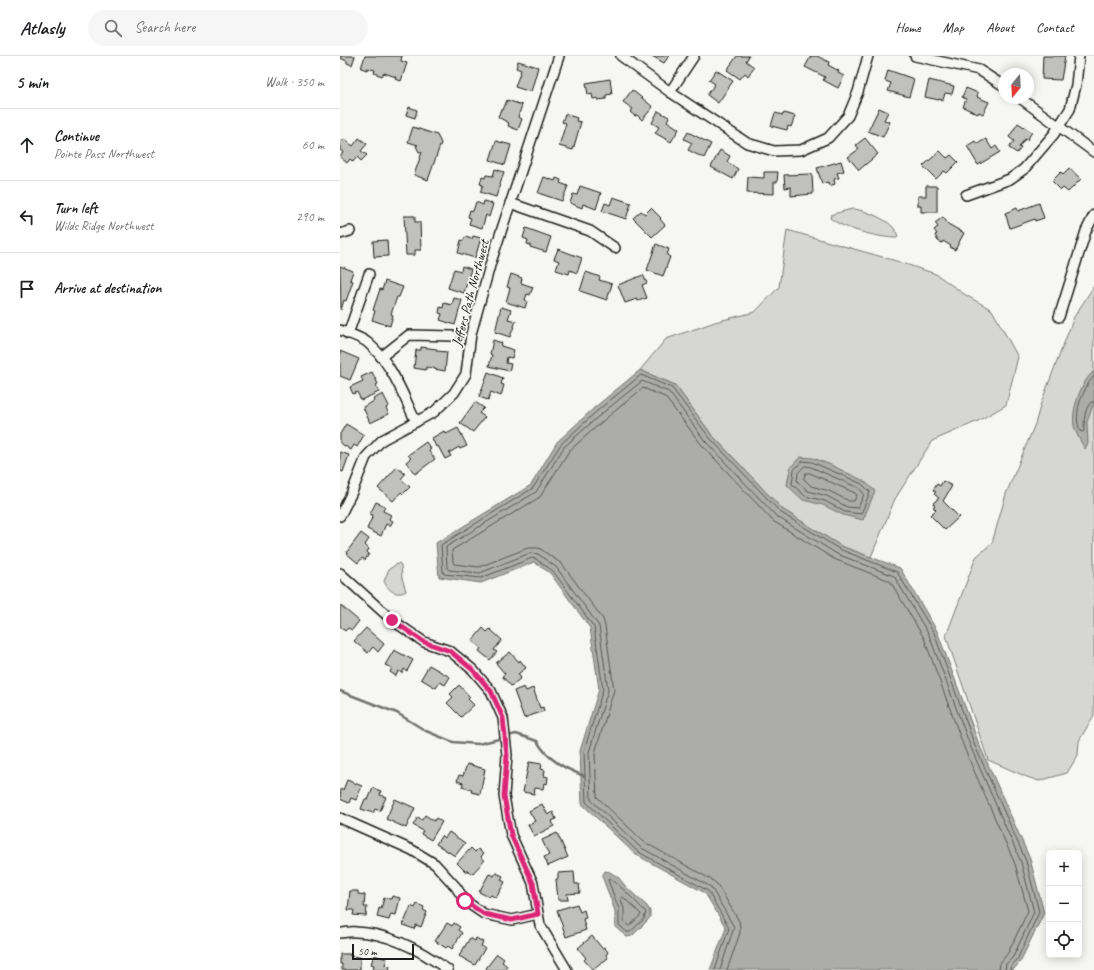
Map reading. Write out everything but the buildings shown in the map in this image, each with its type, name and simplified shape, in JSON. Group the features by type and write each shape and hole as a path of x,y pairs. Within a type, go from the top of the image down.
{"street":[{"name":"Jeffers Path Northwest","path":"340,516 352,492 366,456 382,440 434,412 454,393 466,374 471,334 491,262 559,56"},
{"path":"621,56 670,92 747,143 774,151 801,150 828,138 848,116 858,92 868,56"},
{"path":"670,92 694,56"},
{"path":"915,56 979,70 998,82"},
{"path":"966,195 1010,179 1024,169 1059,127 1070,110 1076,85 1079,56"},
{"path":"1028,104 1094,152"},
{"path":"510,203 590,231 615,248"},
{"path":"1059,317 1086,231 1094,215"},
{"path":"340,234 350,231"},
{"path":"369,274 344,332 367,342 381,357 398,383 416,422"},
{"path":"381,357 409,335 453,336"},
{"path":"340,573 392,620 424,642 450,651 473,670 491,691 503,718 507,755 504,796 511,835 533,883 540,926 566,970"},
{"path":"340,818 412,850 435,864 456,887 465,901 484,914 512,920 538,914"},
{"path":"340,933 356,932 382,936 429,956 448,970"}],"shaded area":[{"path":"857,209 868,213 890,224 897,233 897,238 862,232 844,226 830,218 833,214"},
{"path":"787,230 893,260 936,274 964,294 992,310 1018,357 1006,405 978,421 932,441 895,499 871,557 841,546 782,509 712,435 675,385 640,370 666,339 715,322 755,312 779,287"},
{"path":"1094,286 1094,715 1079,741 1078,755 1067,773 1039,781 988,760 946,636 976,557 992,543 1006,494 1035,424 1041,403 1074,317"},
{"path":"399,563 401,565 402,578 406,591 403,593 393,592 387,587 384,581 389,569"}],"water":[{"path":"640,370 675,385 712,435 782,509 841,546 900,568 937,631 979,744 1030,859 1044,913 1020,962 1013,970 710,970 726,928 705,893 635,854 582,804 580,751 599,689 590,628 550,573 534,562 481,583 439,577 436,543 531,485 557,442 594,408"},
{"path":"1094,371 1094,402 1087,422 1088,443 1085,449 1075,429 1073,419 1081,389"},
{"path":"800,457 813,458 831,465 864,481 875,491 863,520 843,515 823,505 803,500 787,485 790,468"},
{"path":"605,871 610,872 619,878 626,887 647,906 650,911 650,917 632,936 627,937 615,927 615,911 602,876"}],"waterway":[{"path":"340,691 397,713 426,731 453,742 478,744 503,738"},
{"path":"508,736 516,734 537,741 541,748 557,763 584,776"}],"route":[{"path":"392,620 424,642 450,651 473,670 491,691 503,718 507,755 504,796 511,835 533,883 538,914 512,920 484,914 465,901"}]}
